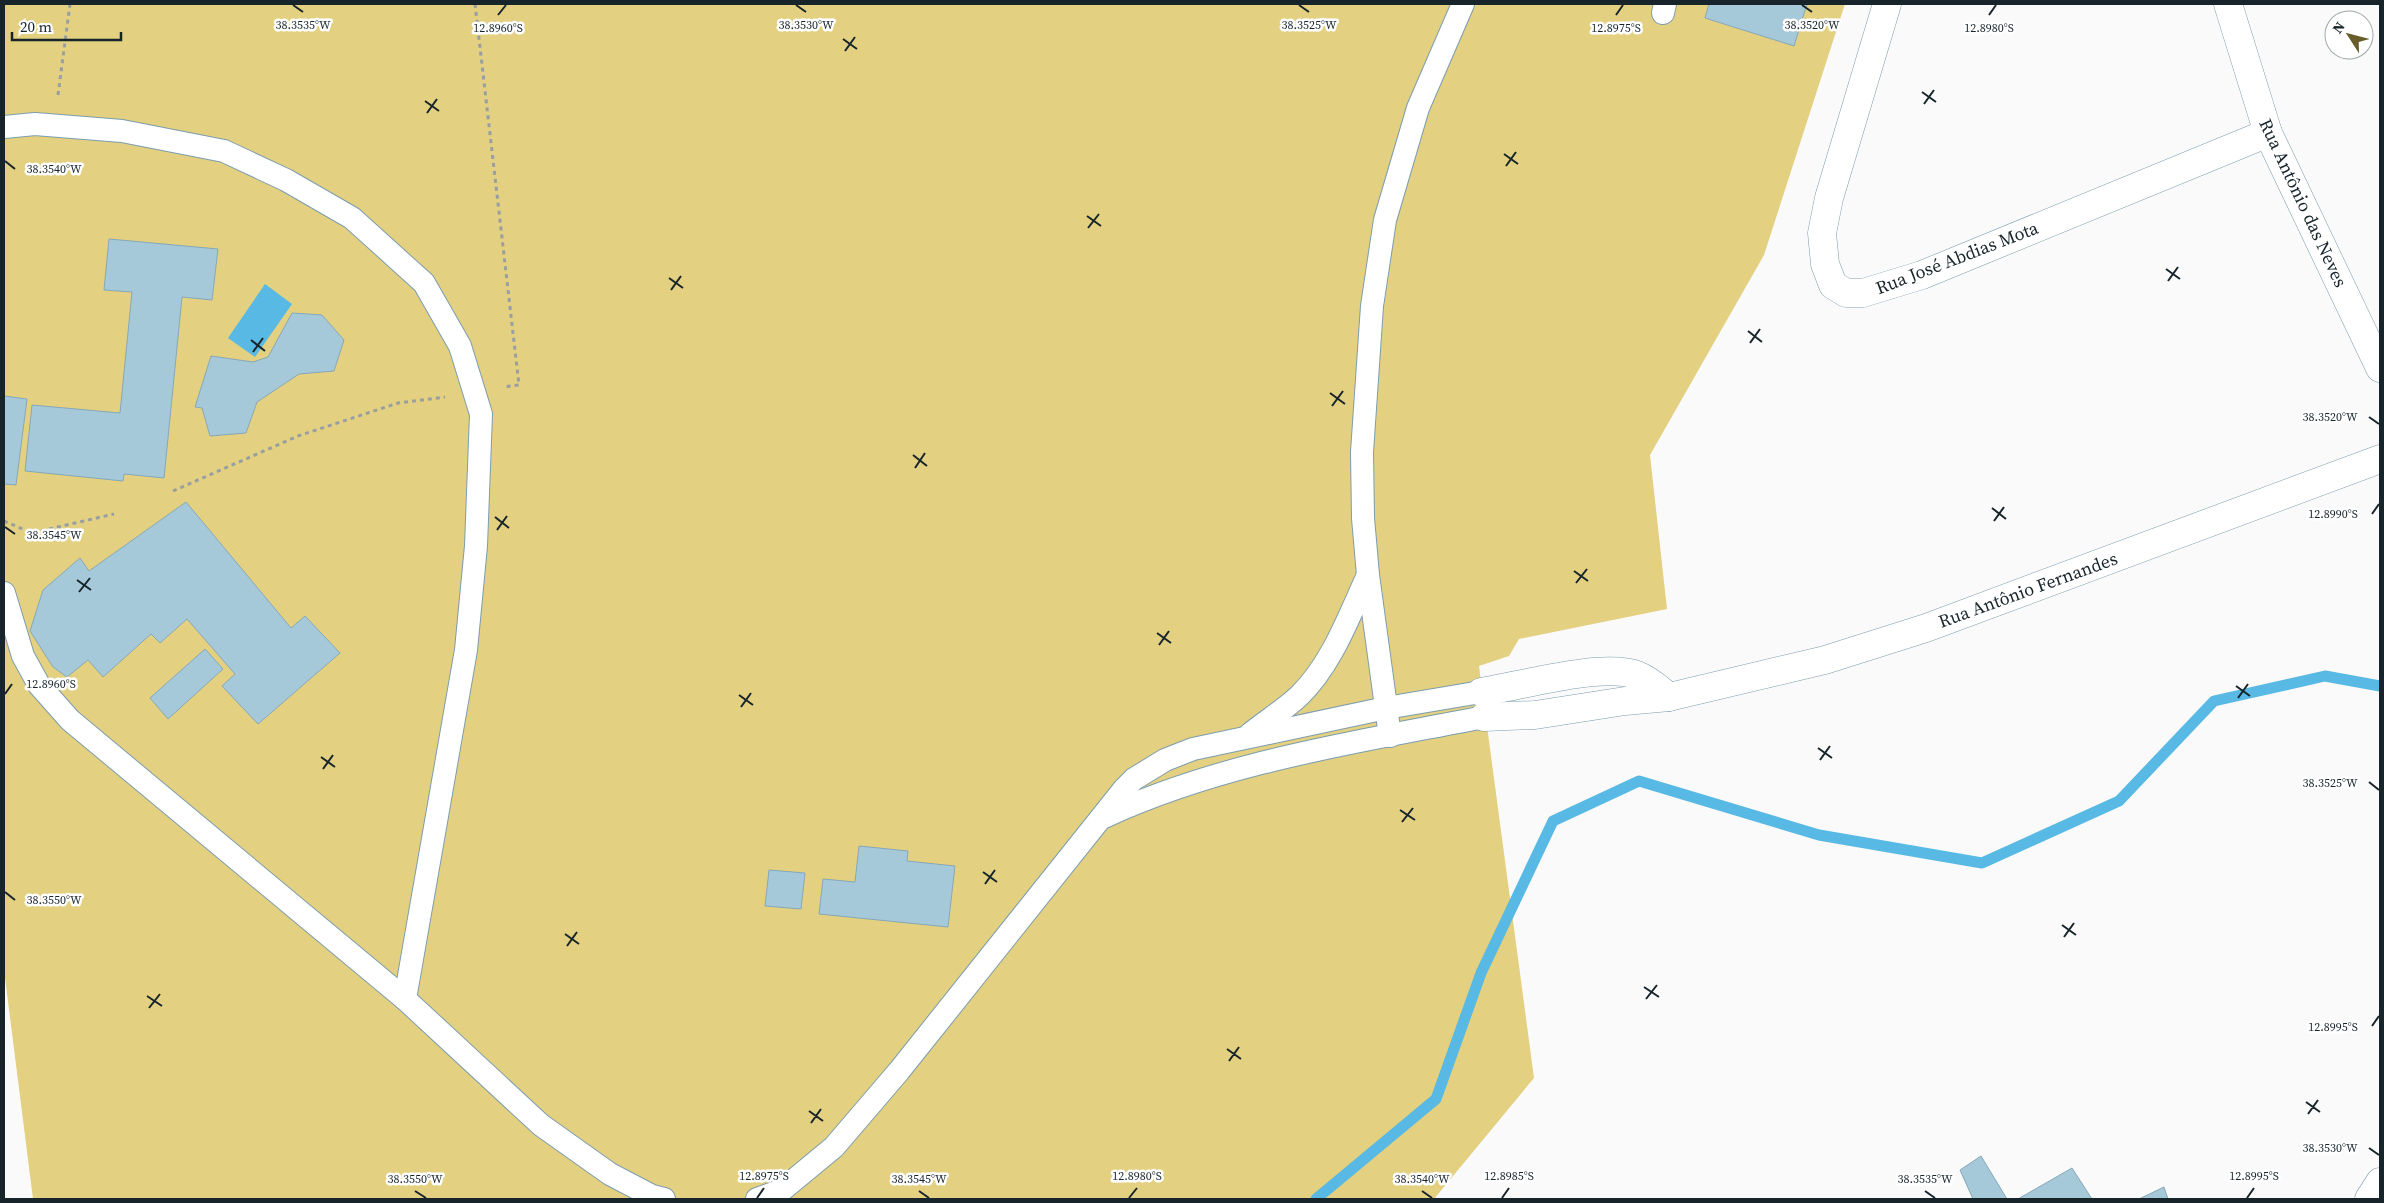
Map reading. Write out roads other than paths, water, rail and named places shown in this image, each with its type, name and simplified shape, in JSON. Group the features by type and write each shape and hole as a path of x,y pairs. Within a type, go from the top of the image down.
{"street":[{"name":"Rua José Abdias Mota","path":"1888,4 1829,198 1822,232 1825,264 1834,285 1846,293 1863,294 1922,275 2268,134"},
{"name":"Rua Antônio das Neves","path":"2228,4 2268,134 2380,368"},
{"name":"Rua Antônio Fernandes","path":"1483,704 1524,715 1669,697 1825,660 1926,628 2380,459"},
{"path":"1483,704 1520,685 1572,674 1620,673 1636,675 1653,683 1669,697"},
{"path":"1520,685 1524,715"},
{"path":"2369,1199 2380,1182"}],"lane":[{"path":"1390,736 1368,575 1363,518 1362,452 1372,306 1385,220 1418,108 1464,4"},
{"path":"4,127 35,124 122,131 224,151 286,180 352,218 424,283 460,346 481,414 476,546 466,650 405,999"},
{"path":"1245,738 1298,696 1313,680 1335,646 1368,575"},
{"path":"4,593 23,656 39,685 70,720 405,999 541,1125 610,1174 652,1196 664,1199"},
{"path":"757,1199 782,1190 834,1147 899,1071 1062,866 1104,817 1113,802 1134,779 1165,760 1194,748 1386,708 1483,704"},
{"path":"1104,817 1144,799 1218,776 1290,757 1390,736 1483,704"}],"water":[{"path":"265,284 292,304 255,357 228,338"}],"waterway":[{"path":"1316,1199 1436,1099 1481,973 1553,821 1639,781 1819,835 1982,863 2119,801 2214,701 2325,676 2380,686"}]}
